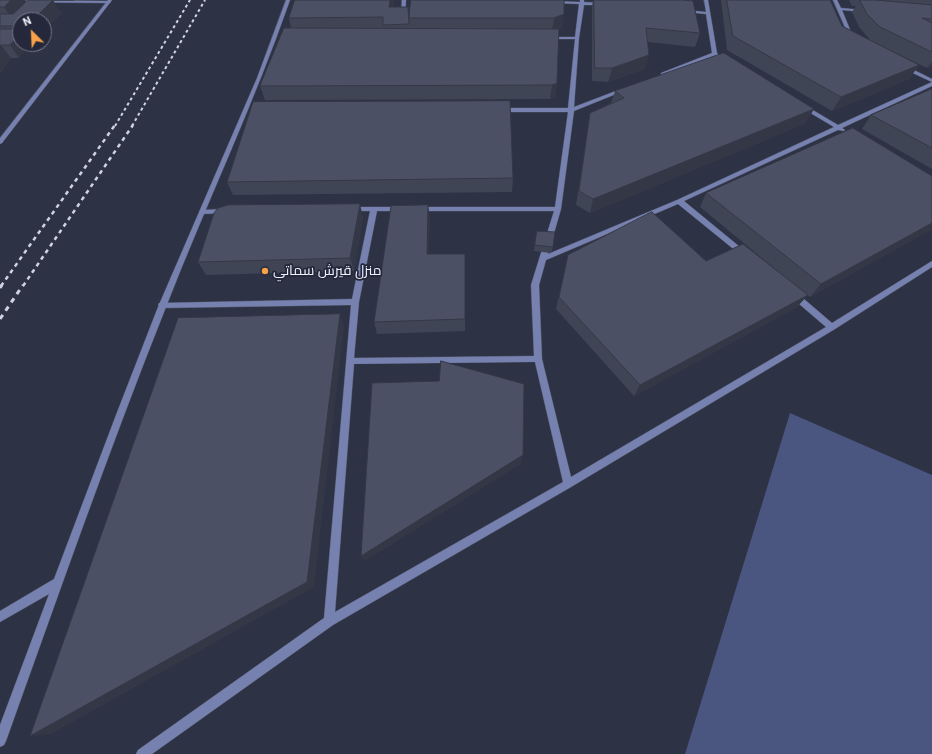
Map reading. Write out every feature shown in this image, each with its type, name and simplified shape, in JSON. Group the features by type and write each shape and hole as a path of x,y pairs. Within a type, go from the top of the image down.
{"street":[{"path":"0,741 57,582 162,305 202,212 250,110 288,0"},
{"path":"402,23 404,0"},
{"path":"706,0 715,54 721,58"},
{"path":"835,0 849,32 859,42"},
{"path":"0,1 110,1"},
{"path":"0,142 110,1"},
{"path":"568,484 538,359 535,285 558,209 571,110 577,38 582,1"},
{"path":"551,2 582,1 605,5"},
{"path":"840,9 870,11"},
{"path":"676,10 707,13"},
{"path":"275,38 283,38"},
{"path":"545,38 577,38"},
{"path":"657,76 715,54"},
{"path":"897,63 932,81"},
{"path":"542,259 679,201 840,128 932,84"},
{"path":"492,110 571,110 629,88"},
{"path":"800,105 846,132"},
{"path":"679,201 753,261"},
{"path":"343,209 406,209"},
{"path":"329,621 355,302 374,209"},
{"path":"414,209 558,209"},
{"path":"202,212 234,211"},
{"path":"142,754 329,621 568,484 832,326 932,264"},
{"path":"790,291 832,326"},
{"path":"162,305 355,302"},
{"path":"350,361 538,359"},
{"path":"0,617 57,582"}],"shaded area":[{"path":"790,413 932,475 932,754 685,754"}],"building":[{"path":"0,0 11,0 4,7 0,7"},
{"path":"28,0 53,0 41,12 15,12"},
{"path":"295,0 390,0 389,7 408,7 409,24 383,25 383,17 289,18"},
{"path":"411,0 564,0 564,14 554,18 409,18"},
{"path":"594,0 693,1 700,33 646,28 649,55 612,68 595,68"},
{"path":"727,0 830,0 842,26 919,65 841,97 733,36"},
{"path":"860,0 932,5 932,19 922,18 932,23 932,52 880,27 867,14"},
{"path":"0,14 12,14 12,26 0,26"},
{"path":"284,28 559,29 557,83 552,85 260,86"},
{"path":"0,29 12,29 12,43 10,45 0,46"},
{"path":"724,53 814,109 593,199 579,191 590,113 624,98 615,91"},
{"path":"932,89 932,148 871,115"},
{"path":"510,101 513,178 227,182 253,102"},
{"path":"853,128 932,176 932,223 821,284 706,193"},
{"path":"360,204 350,258 198,262 214,213 218,208 228,205"},
{"path":"428,205 427,254 465,254 465,319 374,322 391,206"},
{"path":"652,212 706,261 743,244 808,295 640,385 559,297 568,255"},
{"path":"537,231 555,232 553,247 535,245"},
{"path":"340,314 307,582 30,736 178,318"},
{"path":"441,361 524,384 523,455 361,556 372,383 439,381"}],"railway":[{"path":"115,126 190,0"},
{"path":"132,126 205,0"},
{"path":"1,286 115,125"},
{"path":"23,286 133,125"},
{"path":"0,319 23,285"}],"place":[{"name":"منزل قيرش سماتي","path":"265,271"}]}
